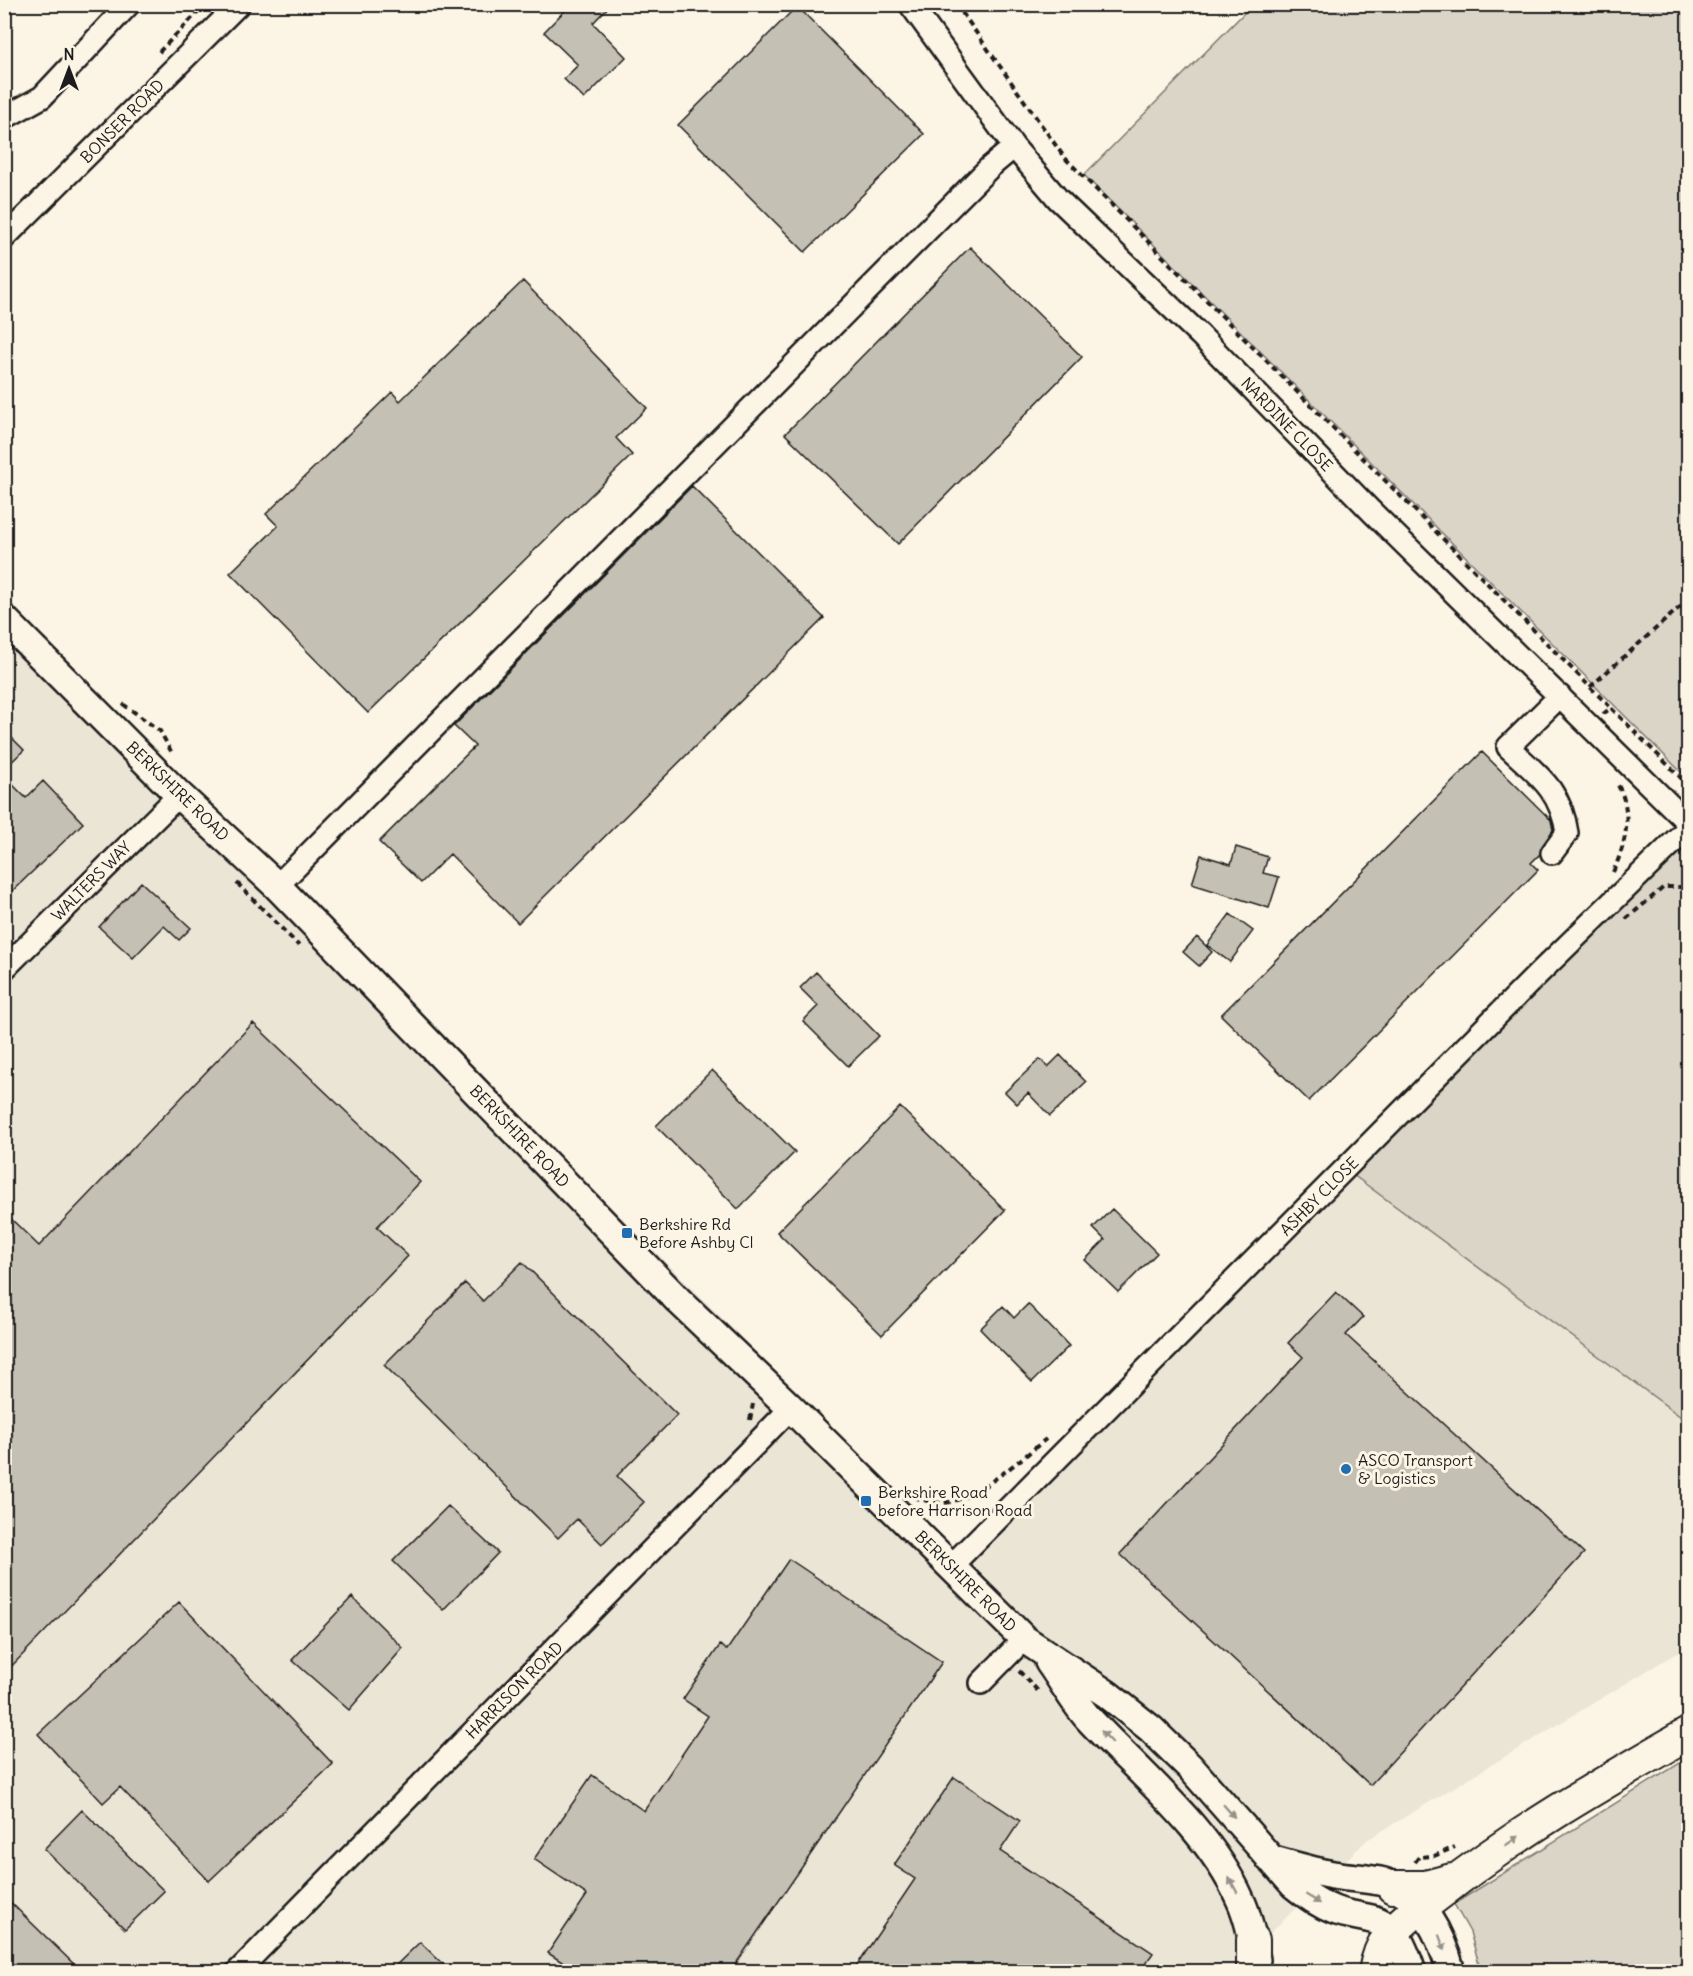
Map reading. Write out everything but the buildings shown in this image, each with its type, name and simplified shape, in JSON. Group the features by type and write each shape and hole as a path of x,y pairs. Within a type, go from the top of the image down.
{"highway":[{"path":"1375,1971 1377,1960 1393,1932 1464,1874 1540,1822 1689,1734"},
{"path":"1393,1887 1426,1887 1446,1883 1464,1874"},
{"path":"1253,1940 1255,1971"}],"main road":[{"name":"BERKSHIRE ROAD","path":"4,620 179,795 277,886 678,1300 1032,1644 1086,1716 1207,1845 1232,1882 1241,1900 1253,1940"},
{"name":"BERKSHIRE ROAD","path":"1032,1644 1107,1694 1151,1729 1190,1767 1294,1885 1311,1899 1336,1911 1378,1921 1393,1932"},
{"path":"1270,1859 1317,1872 1386,1883 1393,1887 1421,1908 1441,1939 1451,1971"},
{"path":"1393,1932 1412,1971"}],"street":[{"path":"4,118 42,97 129,4"},
{"name":"BONSER ROAD","path":"5,236 239,4"},
{"name":"NARDINE CLOSE","path":"910,4 1014,147 1058,199 1200,335 1371,511 1689,823"},
{"path":"277,886 990,167 1014,147"},
{"path":"1552,853 1567,833 1565,816 1551,788 1508,747 1560,696"},
{"name":"WALTERS WAY","path":"4,969 179,795"},
{"name":"ASHBY CLOSE","path":"951,1566 1608,906 1689,828"},
{"name":"HARRISON ROAD","path":"237,1971 791,1408"},
{"path":"981,1683 1032,1644"}],"path":[{"path":"956,4 1064,157 1689,786"},
{"path":"1590,687 1689,600"},
{"path":"1590,725 1611,708"},
{"path":"1612,776 1621,790 1628,820 1621,855 1612,874"},
{"path":"1608,906 1625,920 1665,887 1689,885"},
{"path":"909,1495 917,1499 942,1503 960,1498 994,1480 1049,1437"}],"shaded area":[{"path":"1252,5 1688,5 1688,779 1084,175"},
{"path":"4,600 960,1556 1345,1167 1688,1422 1688,1646 1367,1840 1271,1932 1245,1971 5,1971"},
{"path":"1688,828 1688,1422 1345,1169"},
{"path":"1688,1758 1688,1971 1481,1971 1470,1932 1454,1904"}],"place":[{"name":"Berkshire Rd Before Ashby Cl","path":"627,1233"},
{"name":"ASCO Transport & Logistics","path":"1346,1469"},
{"name":"Berkshire Road before Harrison Road","path":"866,1501"}]}
